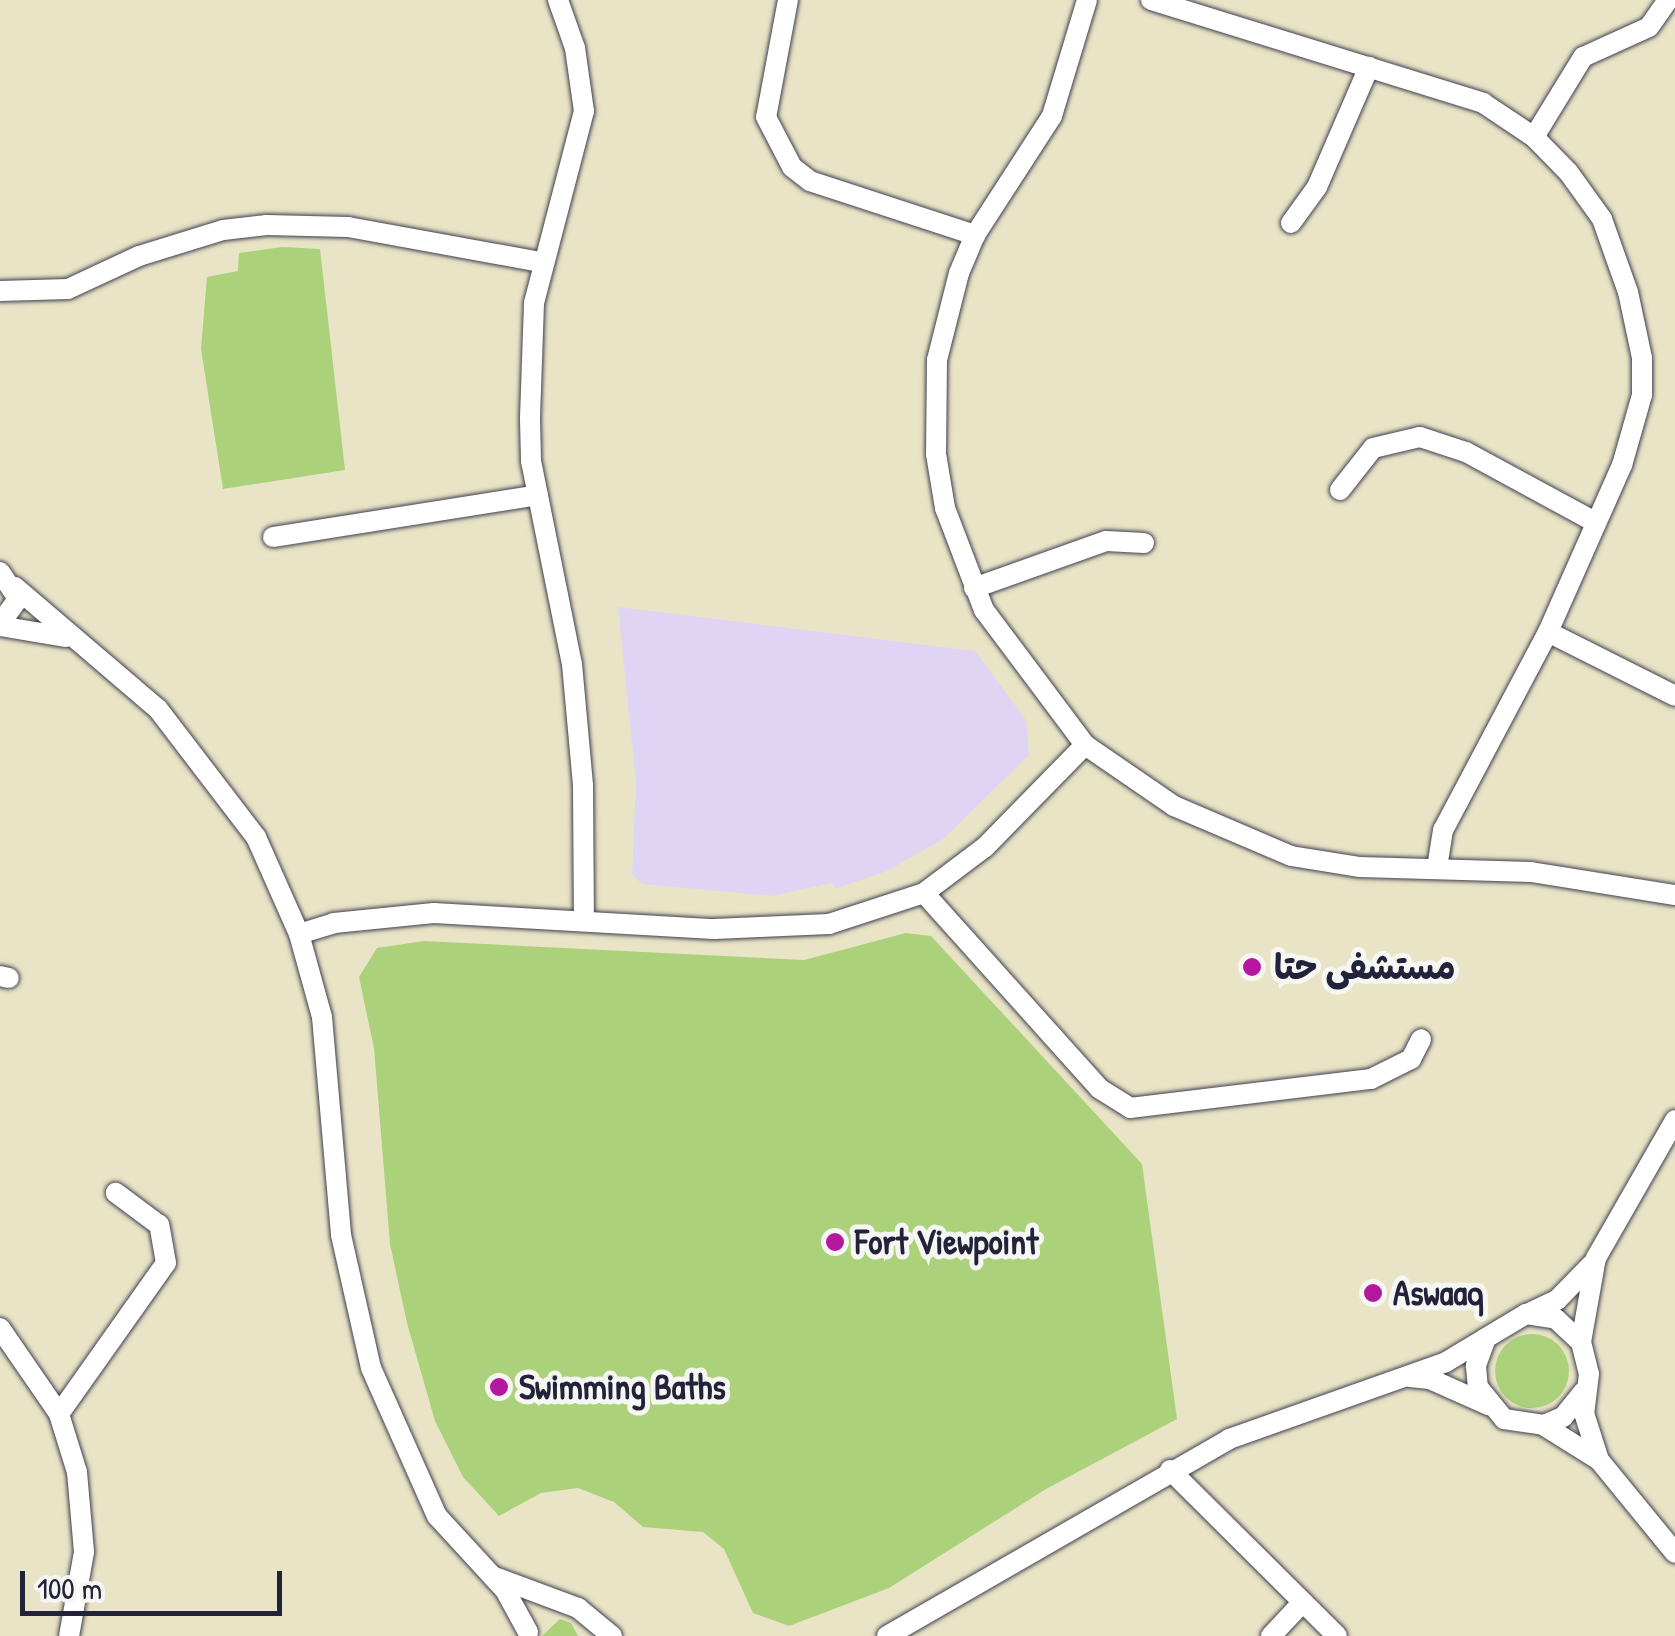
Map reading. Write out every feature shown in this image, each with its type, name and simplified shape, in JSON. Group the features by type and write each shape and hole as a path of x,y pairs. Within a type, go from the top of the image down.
{"street":[{"path":"558,0 576,48 584,111 541,262 530,419 538,494 572,664 584,917"},
{"path":"788,0 766,118 792,166 810,181 975,235"},
{"path":"1087,0 1052,116 975,235 941,345 934,414 944,508 974,588 998,632 1086,746 1174,806 1291,856 1437,869 1531,872 1675,895"},
{"path":"1151,0 1483,103 1534,137 1602,219 1628,292 1642,358 1640,410 1548,632 1443,830 1437,869"},
{"path":"1534,137 1583,56 1649,28 1668,0"},
{"path":"1291,223 1317,186 1369,67"},
{"path":"0,291 68,289 139,256 223,230 266,225 348,227 541,262"},
{"path":"1340,490 1372,448 1420,437 1466,452 1596,522"},
{"path":"273,537 538,494"},
{"path":"974,588 1106,541 1144,543"},
{"path":"0,625 15,610 8,579"},
{"path":"8,579 158,710 205,763 256,837 299,934 322,1017 341,1235 371,1368 437,1516 493,1576 528,1634"},
{"path":"0,625 77,641"},
{"path":"1548,632 1675,696"},
{"path":"299,934 382,915 584,917 714,929 802,928 924,893 984,846 1086,746"},
{"path":"924,893 1100,1089 1130,1108 1372,1079 1411,1060 1421,1039"},
{"path":"887,1636 923,1627 1170,1470 1296,1410 1408,1377 1557,1300 1596,1258 1675,1120"},
{"path":"60,1414 166,1263 160,1225 116,1193"},
{"path":"1596,1258 1581,1342 1588,1374 1584,1391 1599,1460"},
{"path":"1526,1314 1556,1320 1581,1342"},
{"path":"0,1328 60,1414 77,1472 84,1552 69,1636"},
{"path":"1487,1337 1476,1366 1488,1405"},
{"path":"1408,1377 1430,1379 1488,1405 1504,1418 1543,1425 1599,1460 1675,1552"},
{"path":"1543,1425 1563,1417 1584,1391"},
{"path":"1170,1470 1337,1636"},
{"path":"493,1576 586,1615 612,1636"},
{"path":"1271,1636 1302,1603"},
{"path":"528,1634 537,1612 556,1604"},
{"path":"586,1615 592,1636"}],"shaded area":[{"path":"618,607 975,651 1026,720 1029,755 943,839 887,871 835,889 832,883 772,896 642,884 632,874 636,782"}],"green space":[{"path":"282,247 320,249 345,470 223,489 201,349 207,277 238,271 239,253"},
{"path":"906,933 931,936 1142,1164 1177,1419 1046,1489 889,1588 789,1626 753,1613 724,1549 703,1532 643,1527 614,1502 578,1488 541,1493 499,1516 463,1477 435,1421 390,1244 374,1048 359,977 377,948 424,941 804,960"},
{"path":"1532,1334 1558,1345 1569,1371 1558,1397 1532,1408 1506,1397 1495,1371 1506,1345"},
{"path":"560,1619 571,1623 578,1636 542,1636"}],"place":[{"name":"مستشفى حتا","path":"1252,967"},
{"name":"Fort Viewpoint","path":"835,1242"},
{"name":"Aswaaq","path":"1373,1293"},
{"name":"Swimming Baths","path":"499,1387"}]}
